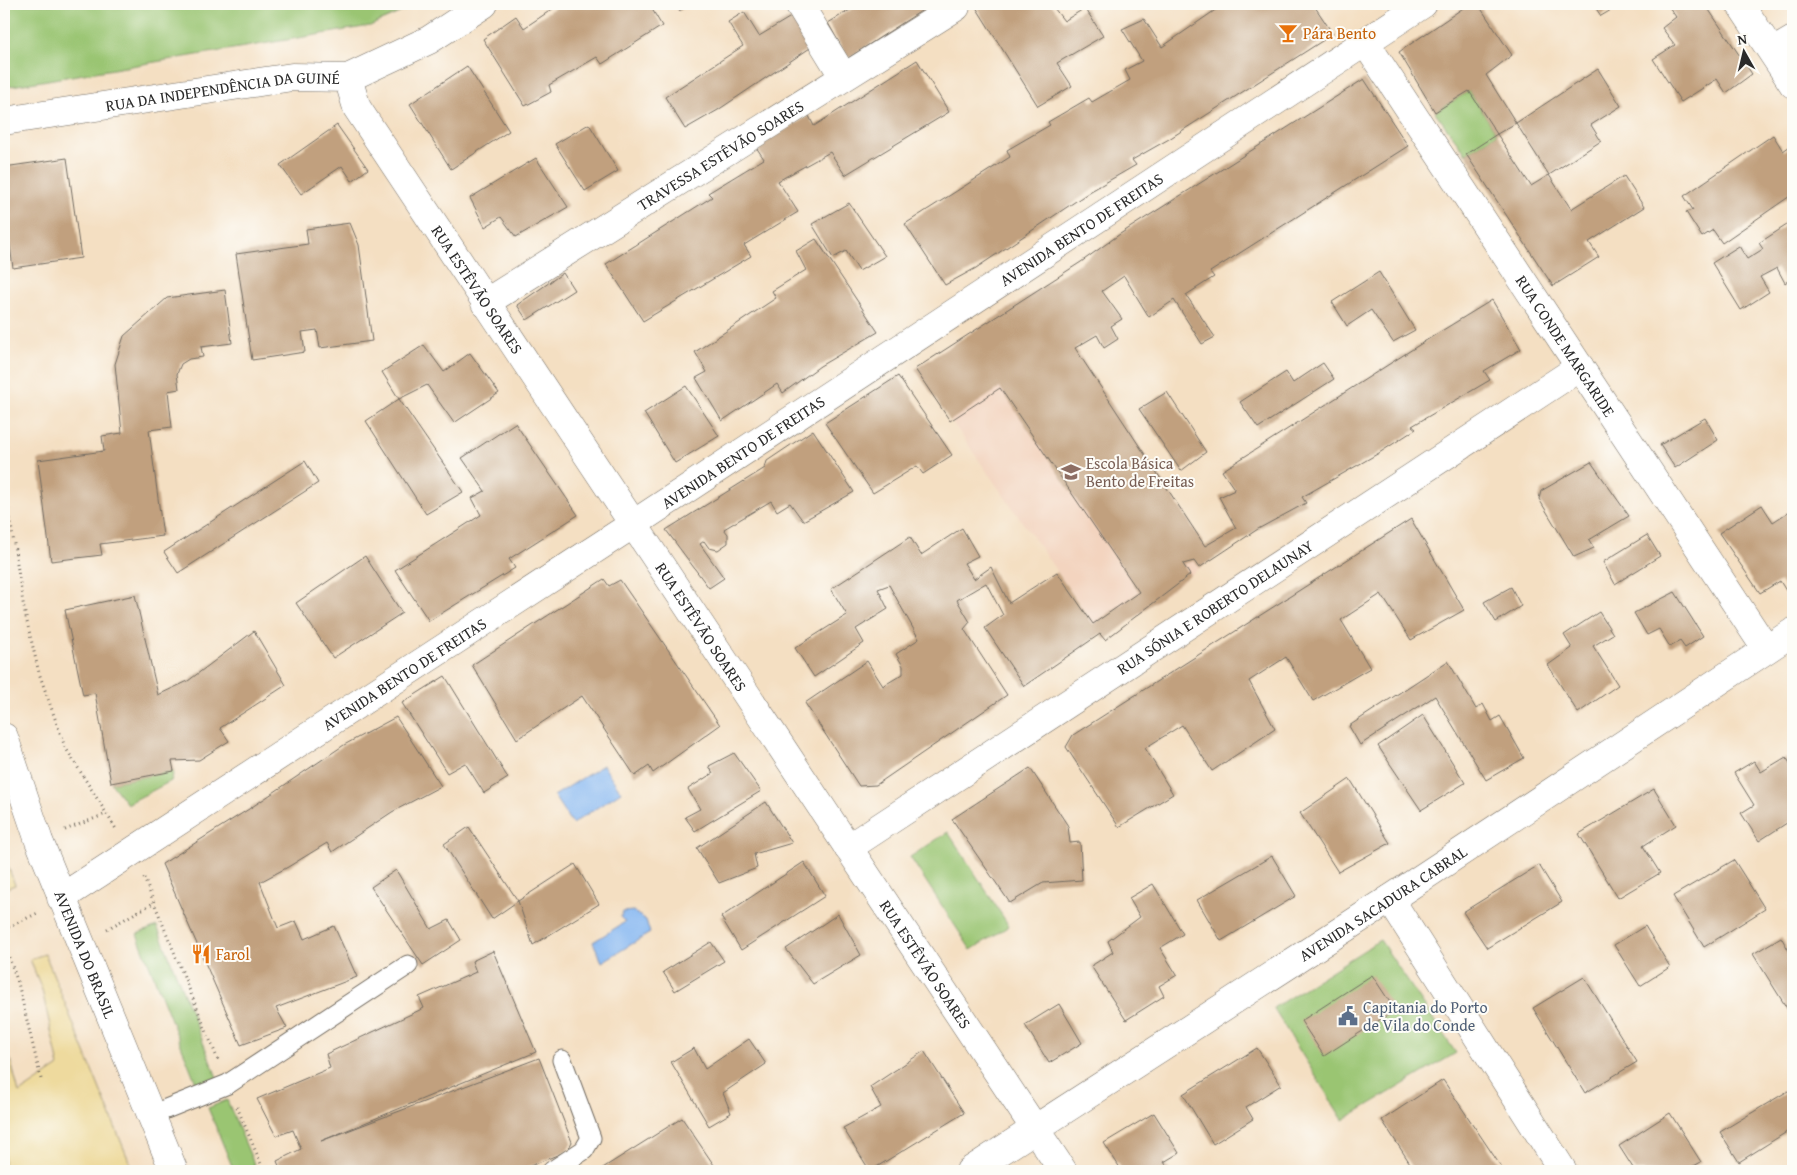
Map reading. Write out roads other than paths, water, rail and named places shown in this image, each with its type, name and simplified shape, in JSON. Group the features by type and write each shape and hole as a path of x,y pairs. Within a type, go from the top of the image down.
{"street":[{"name":"RUA DA INDEPENDÊNCIA DA GUINÉ","path":"4,121 292,77 348,78 429,40 484,4"},
{"path":"799,4 843,76"},
{"name":"AVENIDA BENTO DE FREITAS","path":"61,898 632,525 1423,4"},
{"path":"1740,4 1783,46 1793,84"},
{"name":"TRAVESSA ESTÊVÃO SOARES","path":"485,303 843,76 956,8"},
{"name":"RUA CONDE MARGARIDE","path":"1365,42 1766,649"},
{"name":"RUA ESTÊVÃO SOARES","path":"348,78 357,108 1062,1171"},
{"name":"RUA SÓNIA E ROBERTO DELAUNAY","path":"848,848 1580,367"},
{"name":"AVENIDA SACADURA CABRAL","path":"970,1171 1390,899 1793,632"},
{"name":"AVENIDA DO BRASIL","path":"4,737 38,841 174,1171"},
{"path":"1390,899 1563,1171"}],"lane":[{"path":"151,1115 228,1084 408,965"},
{"path":"552,1171 584,1150 592,1138 562,1060"}],"water":[{"path":"603,765 621,792 572,824 554,796"},
{"path":"633,911 646,920 650,933 602,962 593,942 625,922 620,917 623,912"}],"place":[{"name":"Pára Bento","path":"1288,33"},
{"name":"Escola Básica Bento de Freitas","path":"1071,472"},
{"name":"Farol","path":"201,954"},
{"name":"Capitania do Porto de Vila do Conde","path":"1348,1016"}]}
